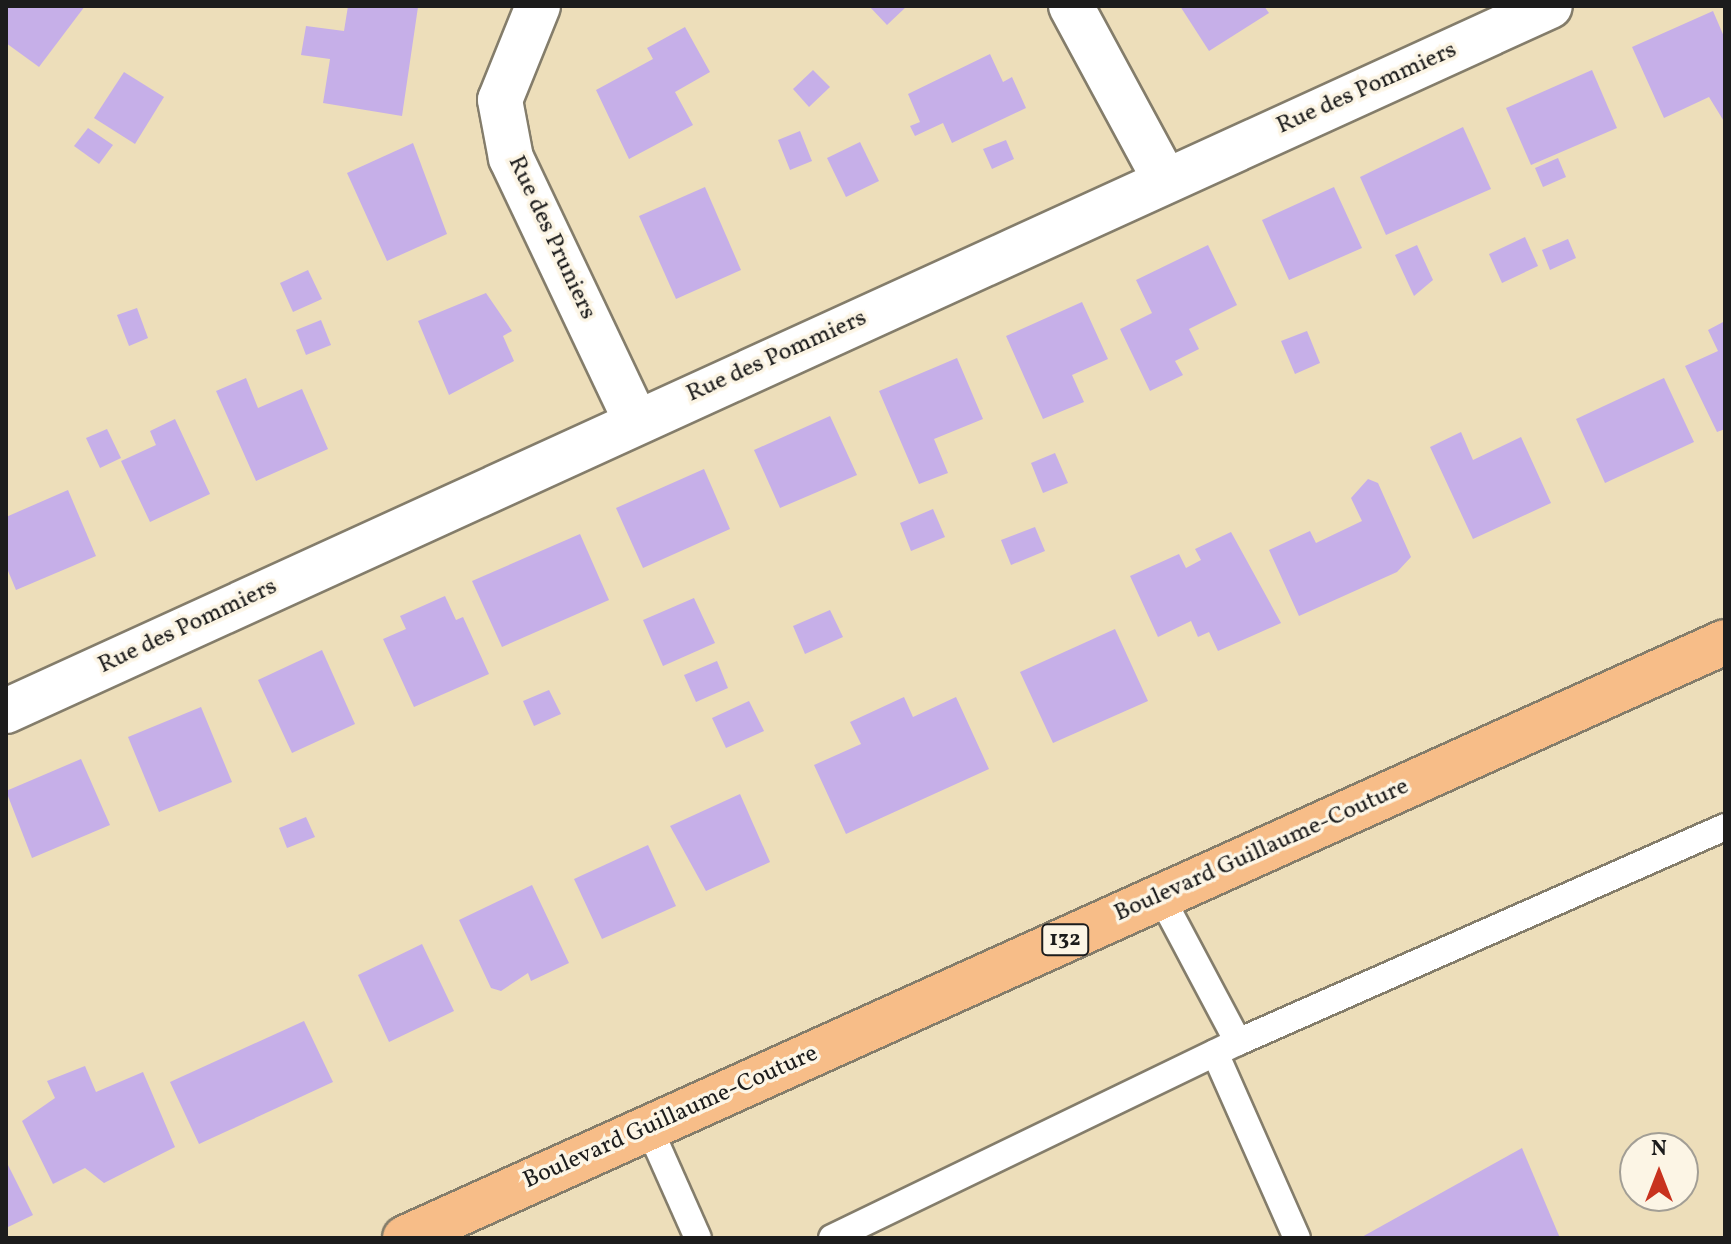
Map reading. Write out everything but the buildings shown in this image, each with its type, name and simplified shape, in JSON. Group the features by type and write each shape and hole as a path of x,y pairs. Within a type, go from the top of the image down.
{"main road":[{"name":"Boulevard Guillaume-Couture","path":"405,1238 1161,897 1722,651"}],"street":[{"name":"Rue des Pruniers","path":"538,6 500,100 511,158 636,421"},
{"path":"1071,6 1165,180"},
{"name":"Rue des Pommiers","path":"6,711 1550,6"}],"lane":[{"path":"832,1238 1227,1048 1725,827"},
{"path":"1161,897 1227,1048 1297,1238"},
{"path":"649,1128 698,1238"}]}
